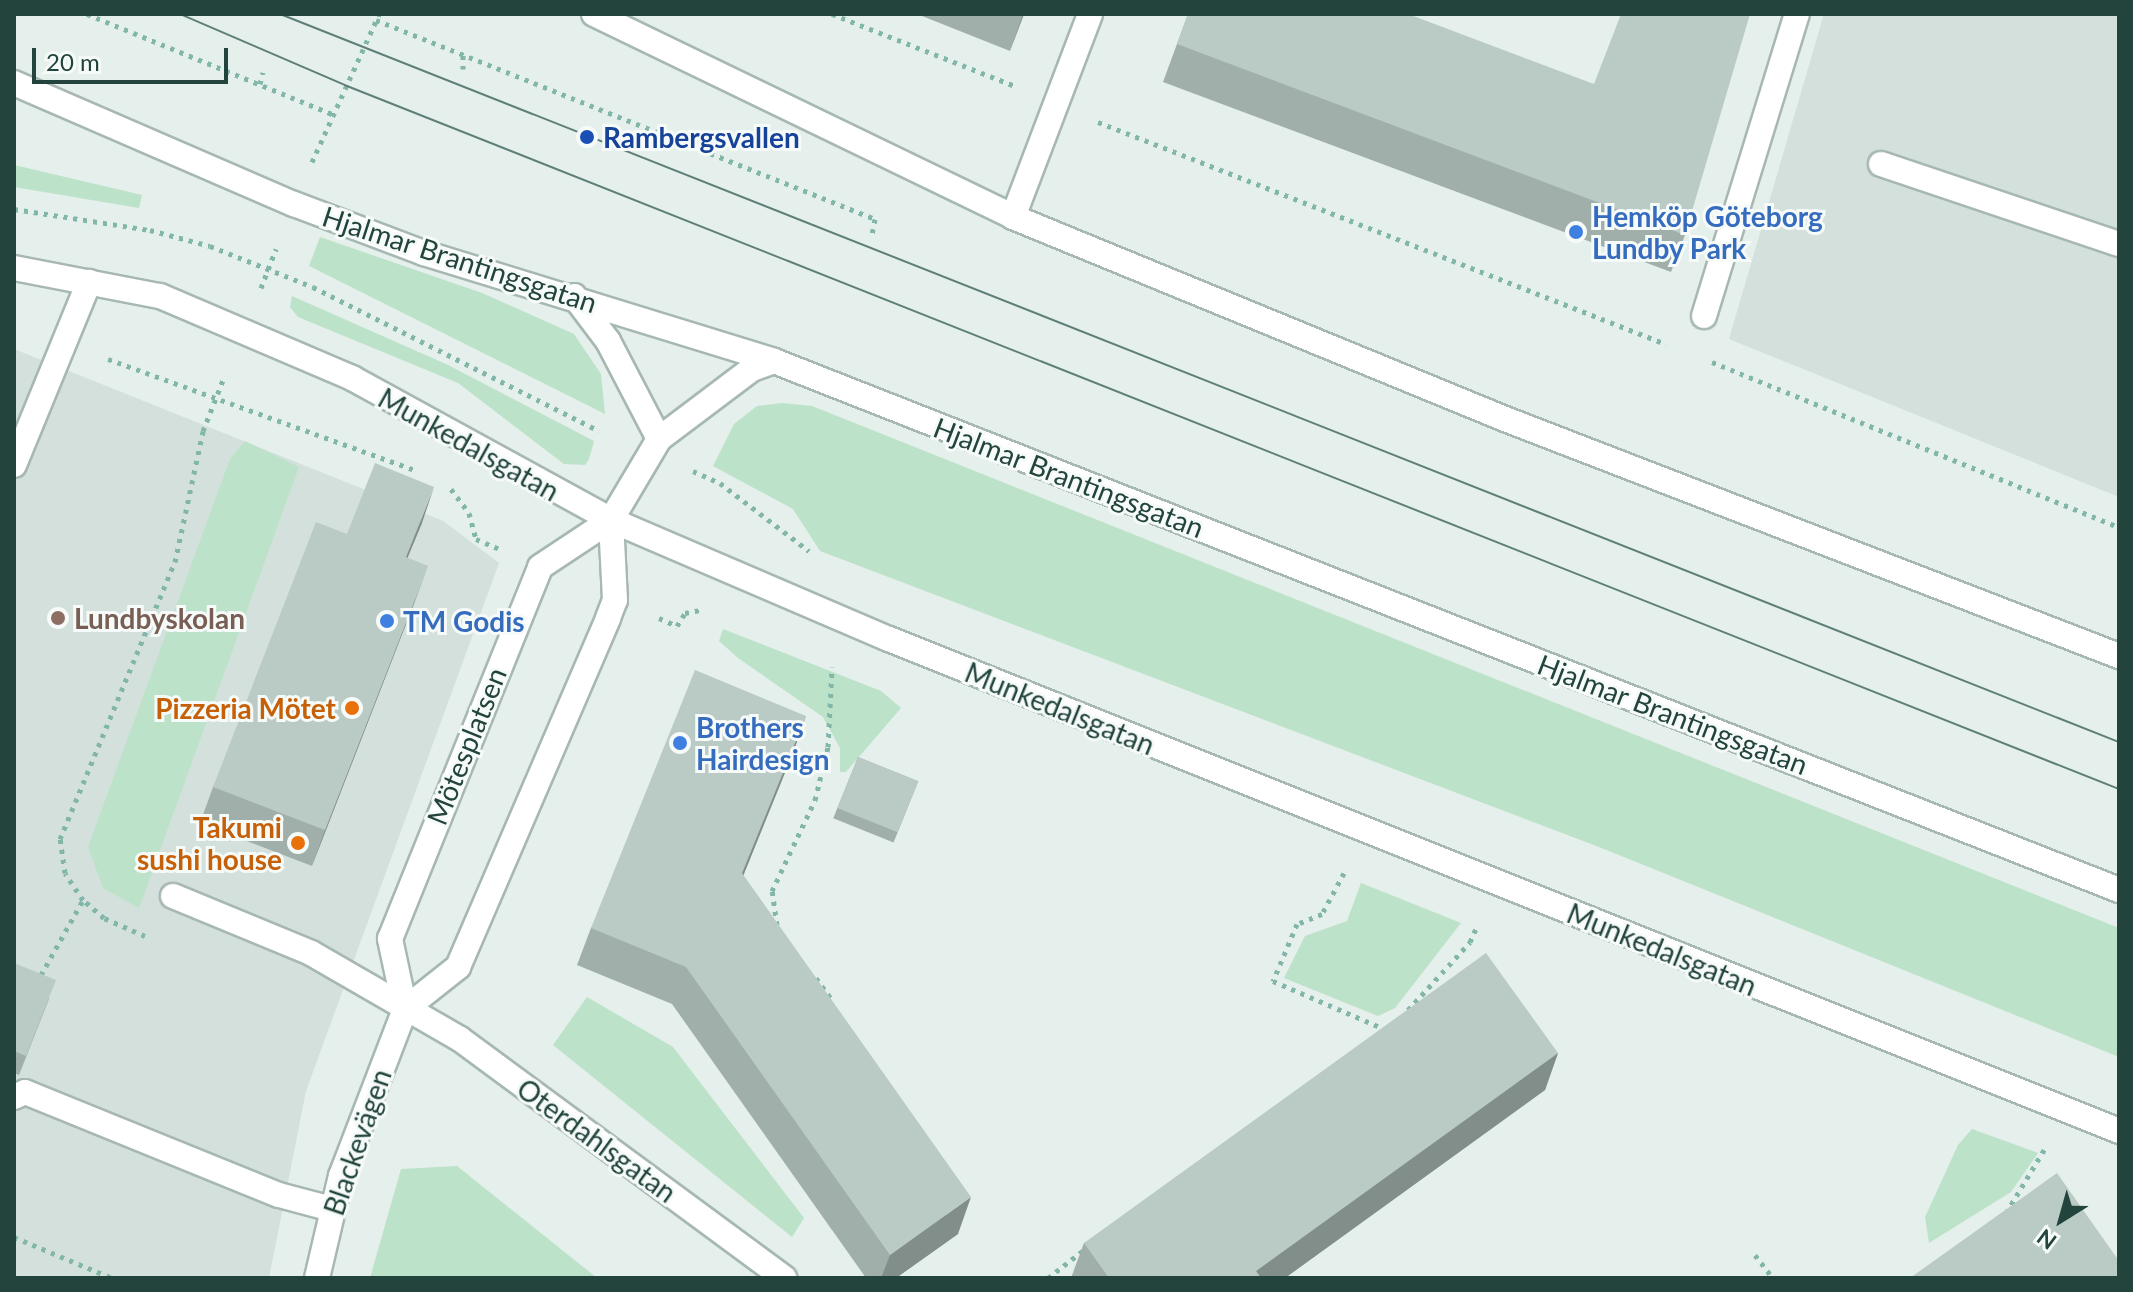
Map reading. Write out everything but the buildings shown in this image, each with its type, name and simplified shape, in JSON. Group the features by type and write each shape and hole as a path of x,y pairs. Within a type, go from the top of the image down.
{"street":[{"path":"594,14 1013,217 1505,419 2119,656"},
{"path":"1013,217 1090,14"},
{"path":"1704,316 1797,14"},
{"name":"Hjalmar Brantingsgatan","path":"14,83 294,204 424,253 574,296 774,361 2119,890"},
{"path":"1881,164 2119,244"},
{"name":"Munkedalsgatan","path":"14,268 160,296 352,378 611,520 889,639 2119,1131"},
{"path":"14,465 89,282"},
{"path":"574,296 608,341 654,446"},
{"name":"Mötesplatsen","path":"405,1009 390,939 527,591 540,567 611,520 654,446 752,369 774,361"},
{"path":"173,896 311,953 405,1009 458,967 615,600 611,520"},
{"name":"Blackevägen","path":"317,1278 332,1209 405,1009"},
{"name":"Oterdahlsgatan","path":"405,1009 460,1039 784,1278"},
{"path":"14,1097 25,1092 279,1195 332,1209"}],"path":[{"path":"87,14 334,115"},
{"path":"832,14 1389,240 1681,349"},
{"path":"376,20 875,219 872,235"},
{"path":"463,54 463,69"},
{"path":"260,84 263,72"},
{"path":"14,209 150,230 239,257 326,293 654,446 720,483 812,554"},
{"path":"63,345 216,398 203,431 175,562 60,839 65,873 83,900 104,918 159,942"},
{"path":"1700,357 2119,527"},
{"path":"783,933 775,922 772,891 815,800 828,747 832,662"},
{"path":"1348,862 1333,901 1322,914 1297,924 1273,981 1382,1028"},
{"path":"28,970 43,976 83,900"},
{"path":"1371,1037 1408,1011 1451,965 1481,916"},
{"path":"807,966 832,1000"},
{"path":"2002,1218 2036,1168 2049,1137"},
{"path":"14,1237 112,1278"},
{"path":"1048,1278 1090,1246"},
{"path":"1755,1255 1773,1278"}],"shaded area":[{"path":"1824,14 2119,14 2119,497 1729,339"},
{"path":"14,349 443,521 499,563 306,1091 269,1278 14,1278"}],"green space":[{"path":"14,165 142,195 139,208 14,187"},
{"path":"320,237 482,293 574,334 601,374 605,414 309,266"},
{"path":"292,296 448,365 594,441 589,459 585,465 564,464 458,383 298,317 290,307"},
{"path":"782,403 812,406 2119,928 2119,1057 1599,847 820,551 793,509 713,466 734,424 757,406"},
{"path":"245,441 299,467 139,908 103,888 88,847 230,459"},
{"path":"723,629 881,691 901,708 846,772 840,772 840,748 823,717 738,658 719,641"},
{"path":"1361,883 1461,923 1395,1008 1378,1016 1284,978 1305,936 1347,921"},
{"path":"587,997 673,1047 804,1218 792,1237 553,1045"},
{"path":"1972,1129 2038,1153 2011,1192 1929,1243 1925,1217 1958,1145"},
{"path":"457,1166 597,1278 370,1278 401,1169"}],"tram line":[{"path":"180,14 347,86 2119,789"},
{"path":"280,14 2119,742"}],"place":[{"name":"Rambergsvallen","path":"587,137"},
{"name":"Hemköp Göteborg Lundby Park","path":"1576,232"},
{"name":"Lundbyskolan","path":"58,618"},
{"name":"TM Godis","path":"387,621"},
{"name":"Pizzeria Mötet","path":"352,708"},
{"name":"Brothers Hairdesign","path":"680,743"},
{"name":"Takumi sushi house","path":"298,843"}]}
